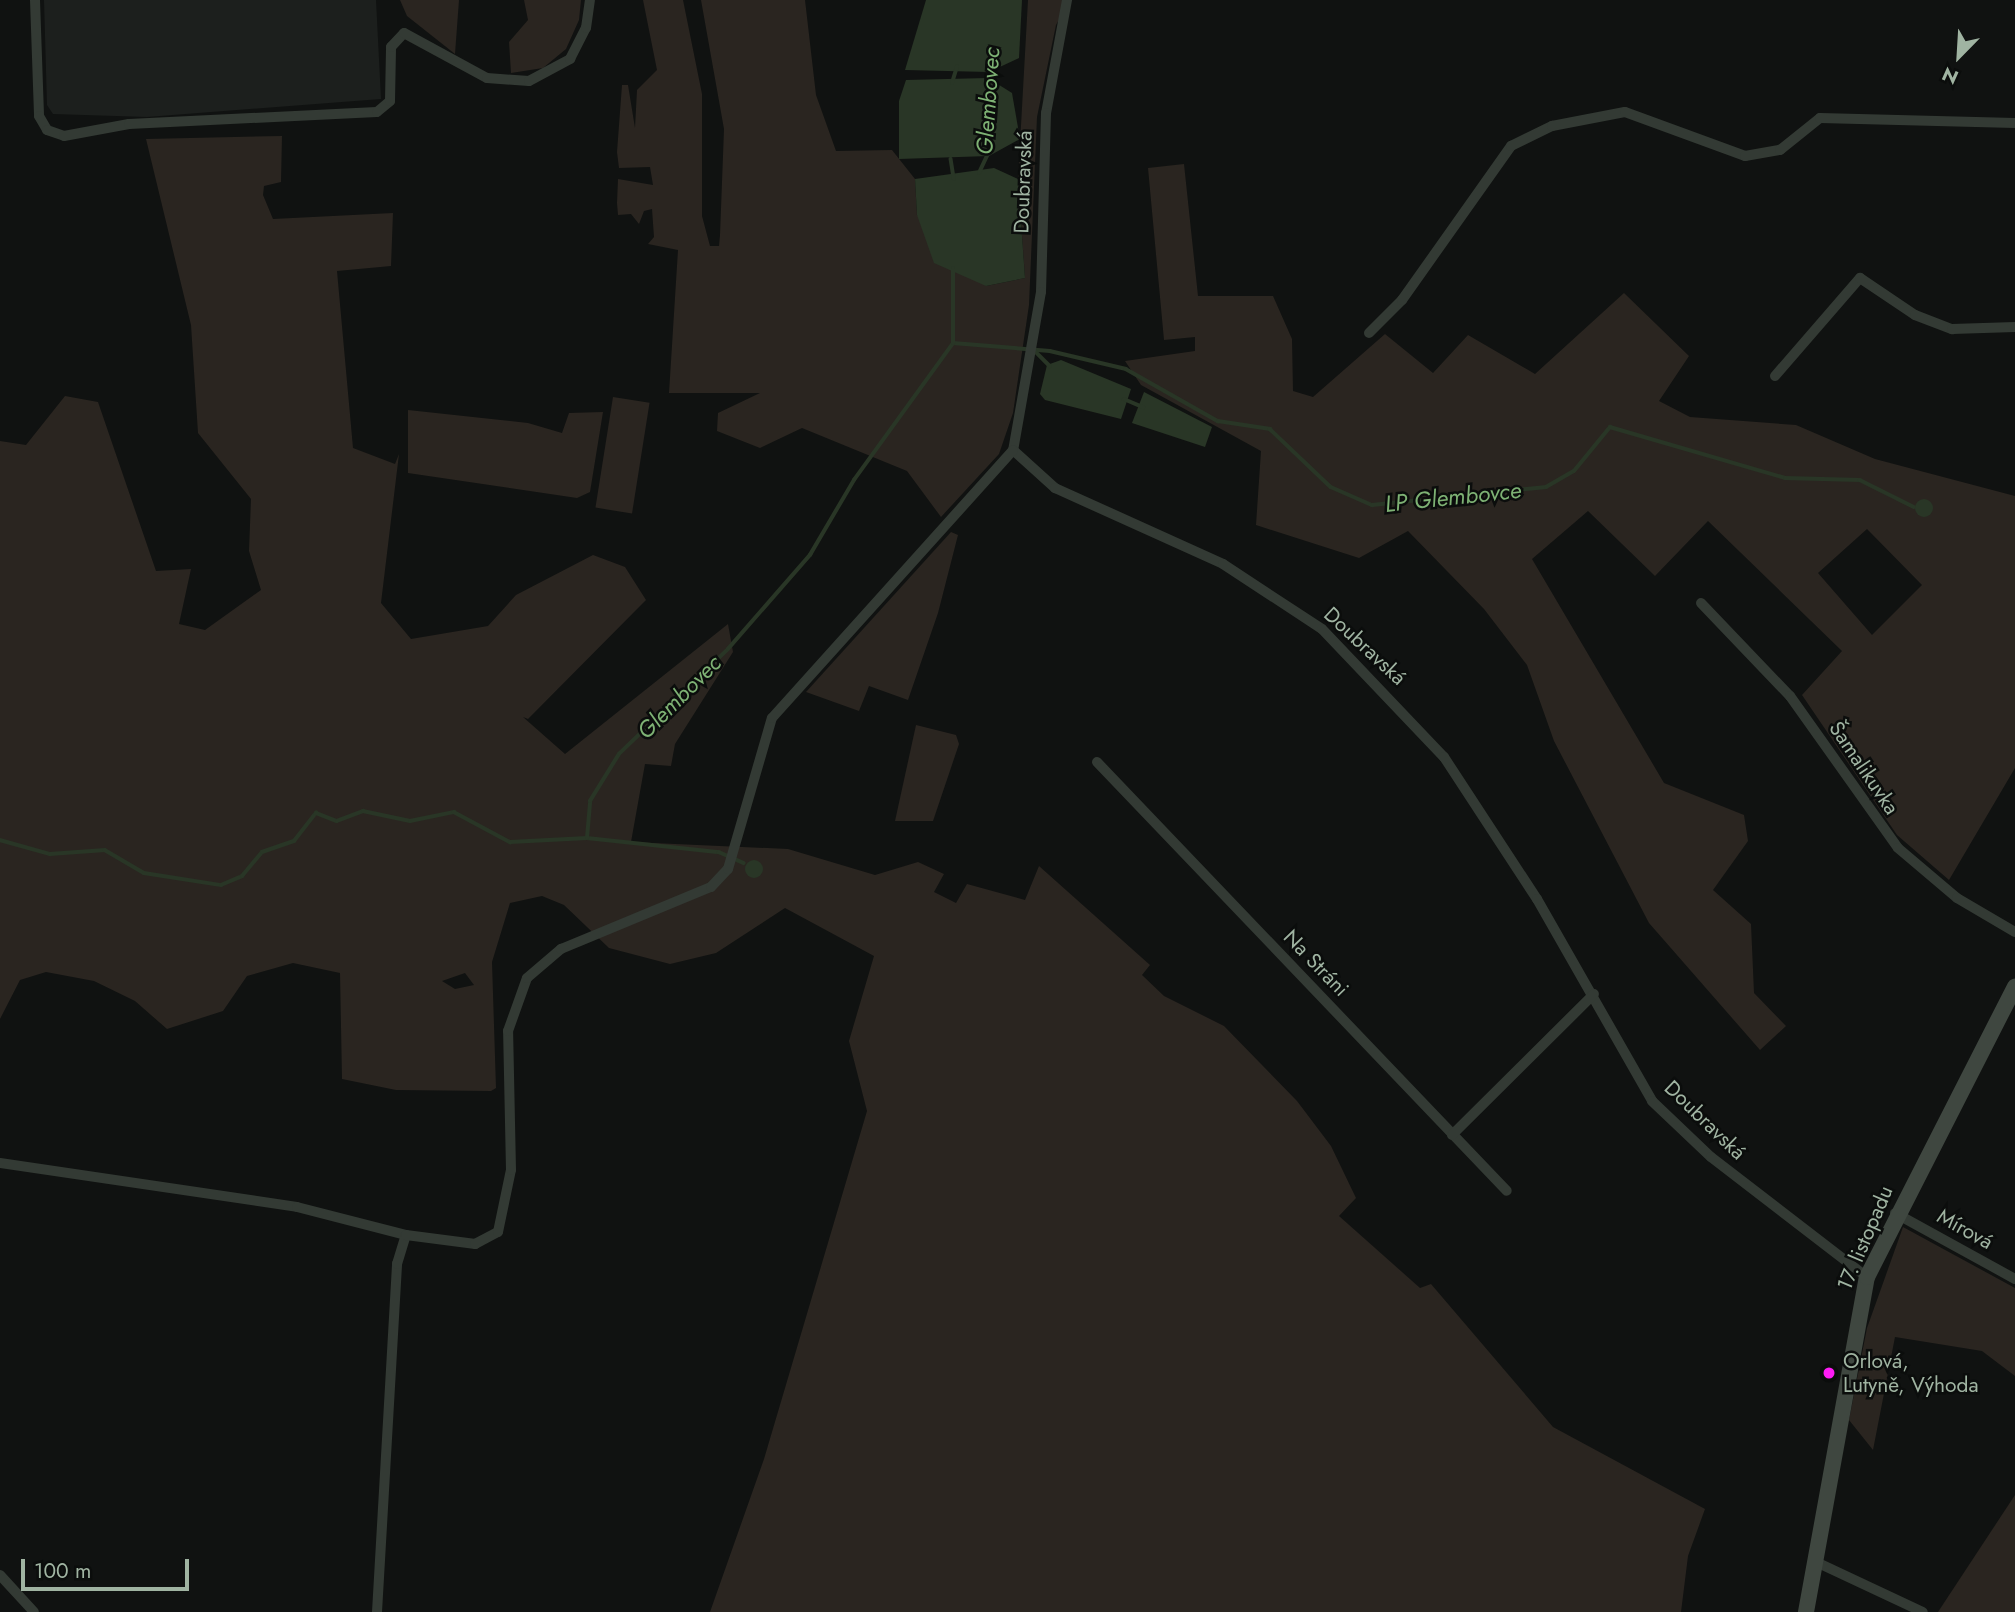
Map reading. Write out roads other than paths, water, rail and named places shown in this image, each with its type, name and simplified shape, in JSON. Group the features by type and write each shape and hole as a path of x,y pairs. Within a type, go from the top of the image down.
{"main road":[{"name":"17. listopadu","path":"1806,1612 1867,1277 1895,1213 2015,986"}],"street":[{"path":"35,0 39,116 47,130 64,136 129,124 377,112 390,101 391,47 404,33 487,78 529,81 569,59 586,28 590,0"},
{"name":"Doubravská","path":"1067,0 1045,126 1041,292 1013,450 1055,488 1223,564 1322,629 1444,757 1594,993 1652,1101 1711,1157 1867,1277"},
{"path":"1369,333 1402,300 1511,146 1552,126 1625,112 1745,156 1780,150 1820,118 2015,123"},
{"path":"1776,376 1860,278 1915,315 1952,329 2015,327"},
{"path":"0,1163 297,1206 406,1235 475,1244 494,1238 506,1213 511,1170 508,1031 527,978 561,949 711,887 728,869 772,718 1013,450"},
{"name":"Šamalikuvka","path":"1701,603 1790,696 1898,848 1957,898 2015,932"},
{"name":"Na Stráni","path":"1097,762 1507,1191"},
{"path":"1452,1135 1594,993"},
{"name":"Mírová","path":"1895,1213 2015,1279"},
{"path":"377,1612 397,1264 406,1235"},
{"path":"1814,1561 1923,1612"},
{"path":"0,1575 34,1612"}],"water":[{"path":"926,0 1022,0 1019,58 989,72 905,70"},
{"path":"988,78 1012,93 1020,139 989,156 899,159 899,101 906,80"},
{"path":"994,168 1018,179 1025,278 986,286 934,263 917,215 915,179"},
{"path":"1061,360 1131,389 1121,419 1045,400 1040,394 1047,365"},
{"path":"1144,392 1212,427 1205,447 1132,423"},
{"path":"1924,499 1930,502 1933,508 1930,514 1924,517 1918,514 1915,508 1918,502"},
{"path":"754,860 760,863 763,869 760,875 754,878 748,875 745,869 748,863"}],"waterway":[{"path":"952,83 957,67"},
{"name":"Glembovec","path":"979,173 989,152"},
{"path":"951,159 954,179"},
{"name":"Glembovec","path":"0,840 50,854 105,850 144,873 221,885 242,876 262,852 294,841 316,813 337,821 363,811 410,821 454,812 510,842 587,838 590,801 619,754 728,649 810,555 854,480 953,343 953,269"},
{"name":"LP Glembovce","path":"953,343 1050,351 1126,369 1218,421 1270,429 1331,487 1372,505 1546,487 1574,471 1610,427 1785,478 1860,480 1914,507"},
{"path":"1033,349 1050,366"},
{"path":"1124,399 1143,407"},
{"name":"LP Glembovce","path":"587,838 719,852 744,863"}],"place":[{"name":"Orlová, Lutyně, Výhoda","path":"1829,1373"}]}
